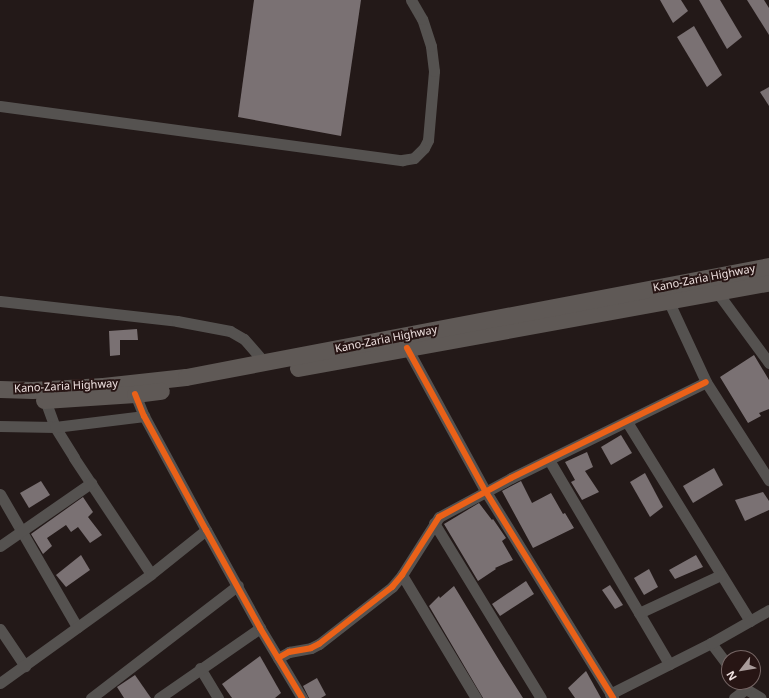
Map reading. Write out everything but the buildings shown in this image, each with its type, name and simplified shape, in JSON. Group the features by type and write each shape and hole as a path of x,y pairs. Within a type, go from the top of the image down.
{"highway":[{"name":"Kano-Zaria Highway","path":"0,389 32,390 179,378 769,266"},
{"name":"Kano-Zaria Highway","path":"0,400 45,400 135,394 191,386 769,282"}],"street":[{"path":"0,106 402,160 414,158 424,148 428,140 434,71 431,46 422,19 411,0"},
{"path":"717,292 769,363"},
{"path":"668,300 697,366 769,480"},
{"path":"0,301 177,321 230,331 244,339 264,362"},
{"path":"407,348 486,492 611,696 711,643 769,610"},
{"path":"278,658 289,652 311,648 319,644 392,587 402,575 439,517 549,460 706,382"},
{"path":"135,394 144,416 206,530 238,585 260,628 302,698"},
{"path":"45,400 55,427 151,574"},
{"path":"0,426 55,427 144,416"},
{"path":"627,422 750,621"},
{"path":"549,460 669,664"},
{"path":"0,546 91,484"},
{"path":"0,494 77,627"},
{"path":"434,523 541,698"},
{"path":"0,683 151,574 206,530"},
{"path":"402,575 476,698"},
{"path":"639,613 722,575"},
{"path":"91,698 238,585"},
{"path":"159,698 200,668 260,628"},
{"path":"0,629 25,666"},
{"path":"711,643 721,656"},
{"path":"200,668 218,698"},
{"path":"749,690 761,698"}],"cycle path":[{"path":"407,348 486,492 613,698"},
{"path":"278,658 289,652 311,648 319,644 392,587 402,575 439,517 511,478 706,382"},
{"path":"135,394 144,416 206,530 260,628 302,698"}]}
